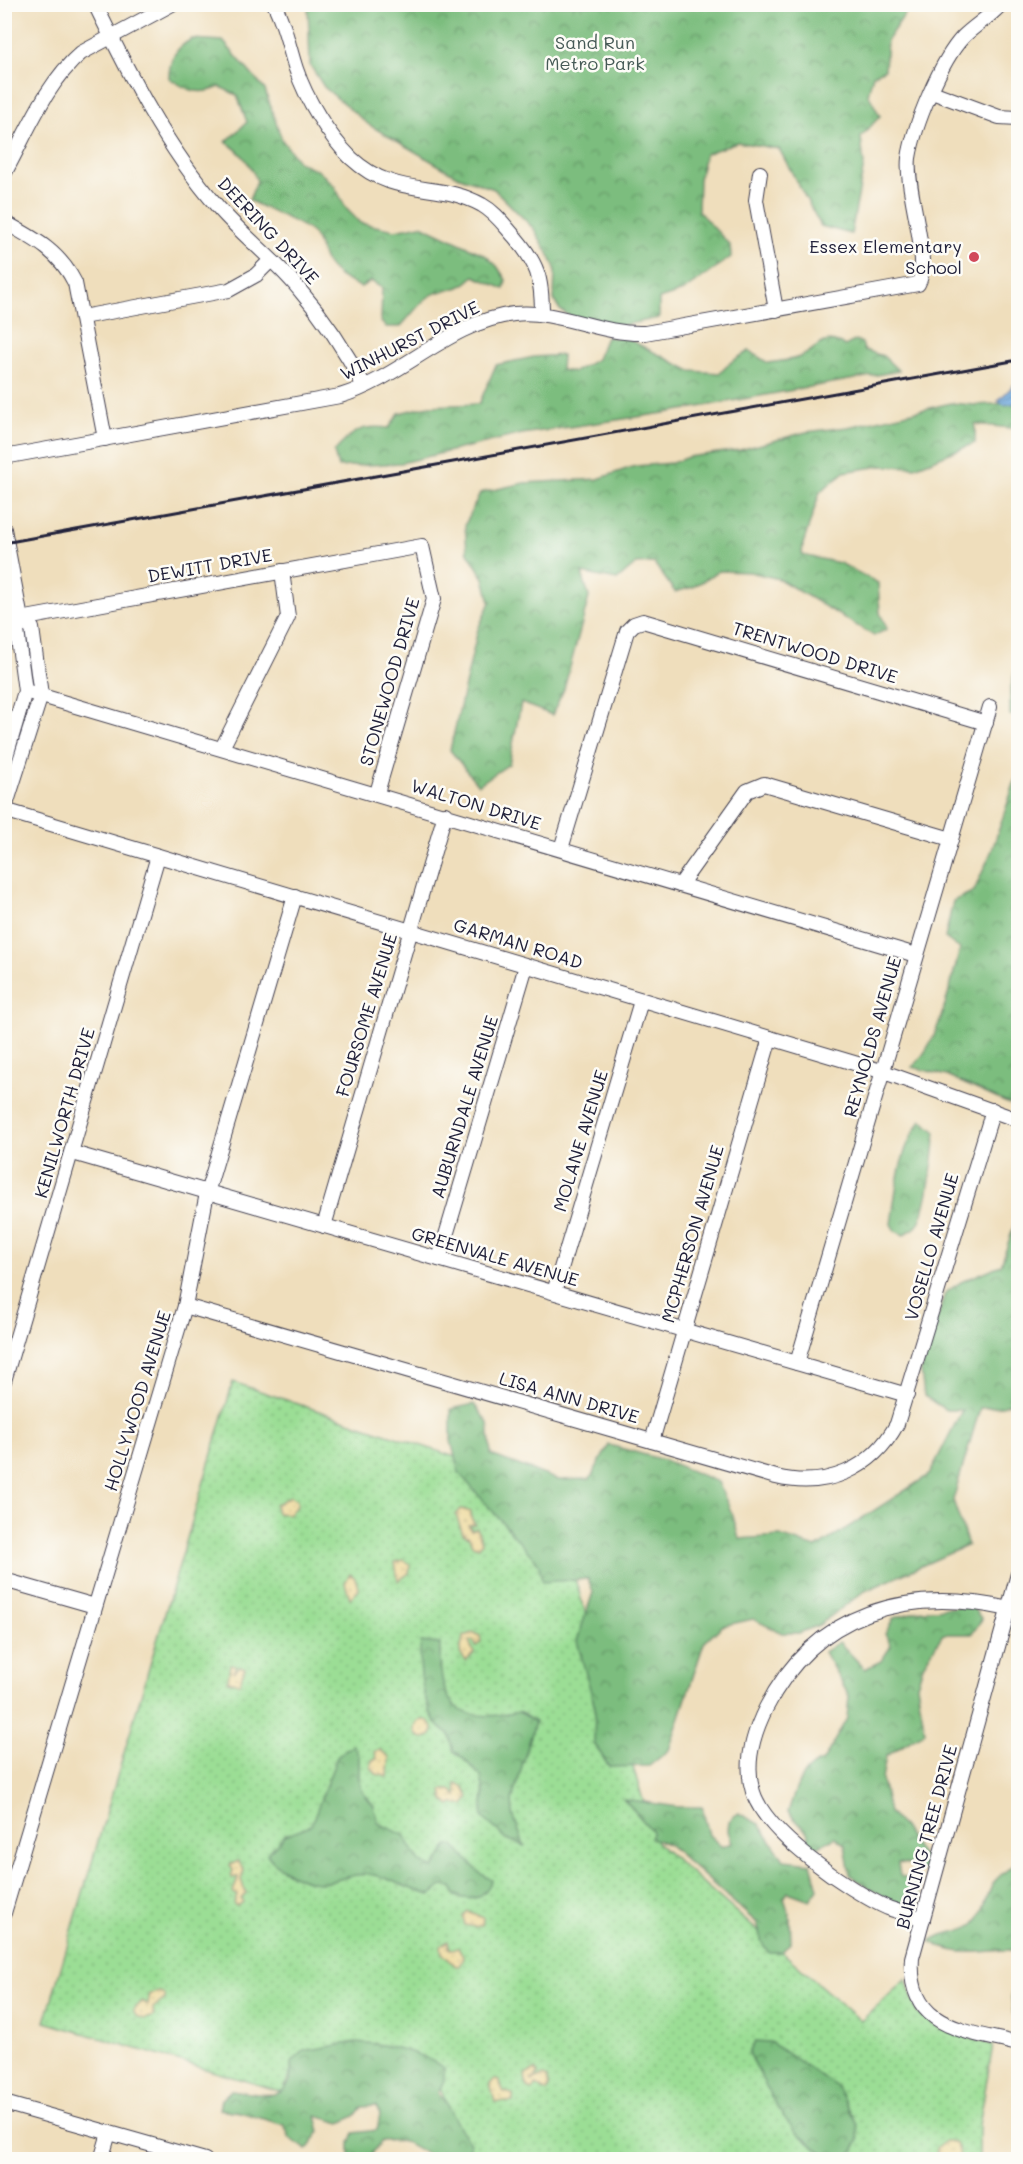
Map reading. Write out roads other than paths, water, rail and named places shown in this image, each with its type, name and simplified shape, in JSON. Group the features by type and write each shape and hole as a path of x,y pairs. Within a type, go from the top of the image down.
{"street":[{"name":"DEERING DRIVE","path":"95,4 153,118 198,183 270,261 297,286 336,337 364,387"},
{"path":"4,174 63,70 81,53 172,4"},
{"path":"274,4 305,89 340,146 365,169 384,180 406,188 470,199 490,210 534,261 541,284 542,314"},
{"path":"1001,4 956,45 942,66 932,93 999,117 1018,118"},
{"name":"WINHURST DRIVE","path":"4,457 340,396 364,387 434,346 485,322 516,314 542,314 605,331 633,334 918,284 923,264 909,177 909,158 932,93"},
{"path":"760,173 756,200 776,310"},
{"path":"4,222 46,245 63,262 75,283 105,439"},
{"path":"82,317 229,290 256,275 270,261"},
{"path":"4,529 21,619 17,631 25,691 4,763"},
{"name":"DEWITT DRIVE","path":"4,622 422,546"},
{"name":"STONEWOOD DRIVE","path":"376,793 435,599 422,546"},
{"path":"222,748 288,617 282,571"},
{"path":"5,811 40,695 32,628 21,619"},
{"name":"TRENTWOOD DRIVE","path":"561,849 627,631 634,624 643,621 986,723"},
{"name":"WALTON DRIVE","path":"25,691 376,793 916,955"},
{"name":"REYNOLDS AVENUE","path":"797,1363 881,1071 990,707"},
{"path":"680,885 747,791 764,784 951,839"},
{"name":"GARMAN ROAD","path":"5,811 881,1071 1018,1120"},
{"name":"FOURSOME AVENUE","path":"324,1226 445,814"},
{"name":"KENILWORTH DRIVE","path":"4,1381 73,1153 158,856"},
{"name":"HOLLYWOOD AVENUE","path":"4,1913 185,1306 207,1192 295,896"},
{"name":"AUBURNDALE AVENUE","path":"439,1259 526,966"},
{"name":"MOLANE AVENUE","path":"554,1292 641,1001"},
{"name":"MCPHERSON AVENUE","path":"652,1441 770,1038"},
{"name":"VOSELLO AVENUE","path":"907,1395 993,1110"},
{"name":"GREENVALE AVENUE","path":"73,1153 907,1395"},
{"name":"LISA ANN DRIVE","path":"185,1306 789,1480 826,1480 854,1469 875,1454 897,1424 907,1395"},
{"name":"BURNING TREE DRIVE","path":"1018,1574 912,1958 910,1975 914,1993 923,2008 948,2025 1018,2044"},
{"path":"4,1580 95,1606"},
{"path":"923,1918 888,1908 864,1895 775,1829 763,1813 752,1789 749,1774 751,1747 762,1717 783,1679 812,1647 840,1627 884,1608 923,1600 959,1599 1009,1609"},
{"path":"4,2103 205,2160"},
{"path":"101,2160 109,2133"}],"water":[{"path":"1018,381 1018,403 1004,405 998,401"}],"railway":[{"path":"4,543 1018,360"}],"place":[{"name":"Essex Elementary School","path":"974,257"}],"park label":[{"name":"Sand Run Metro Park","path":"595,53"}]}
